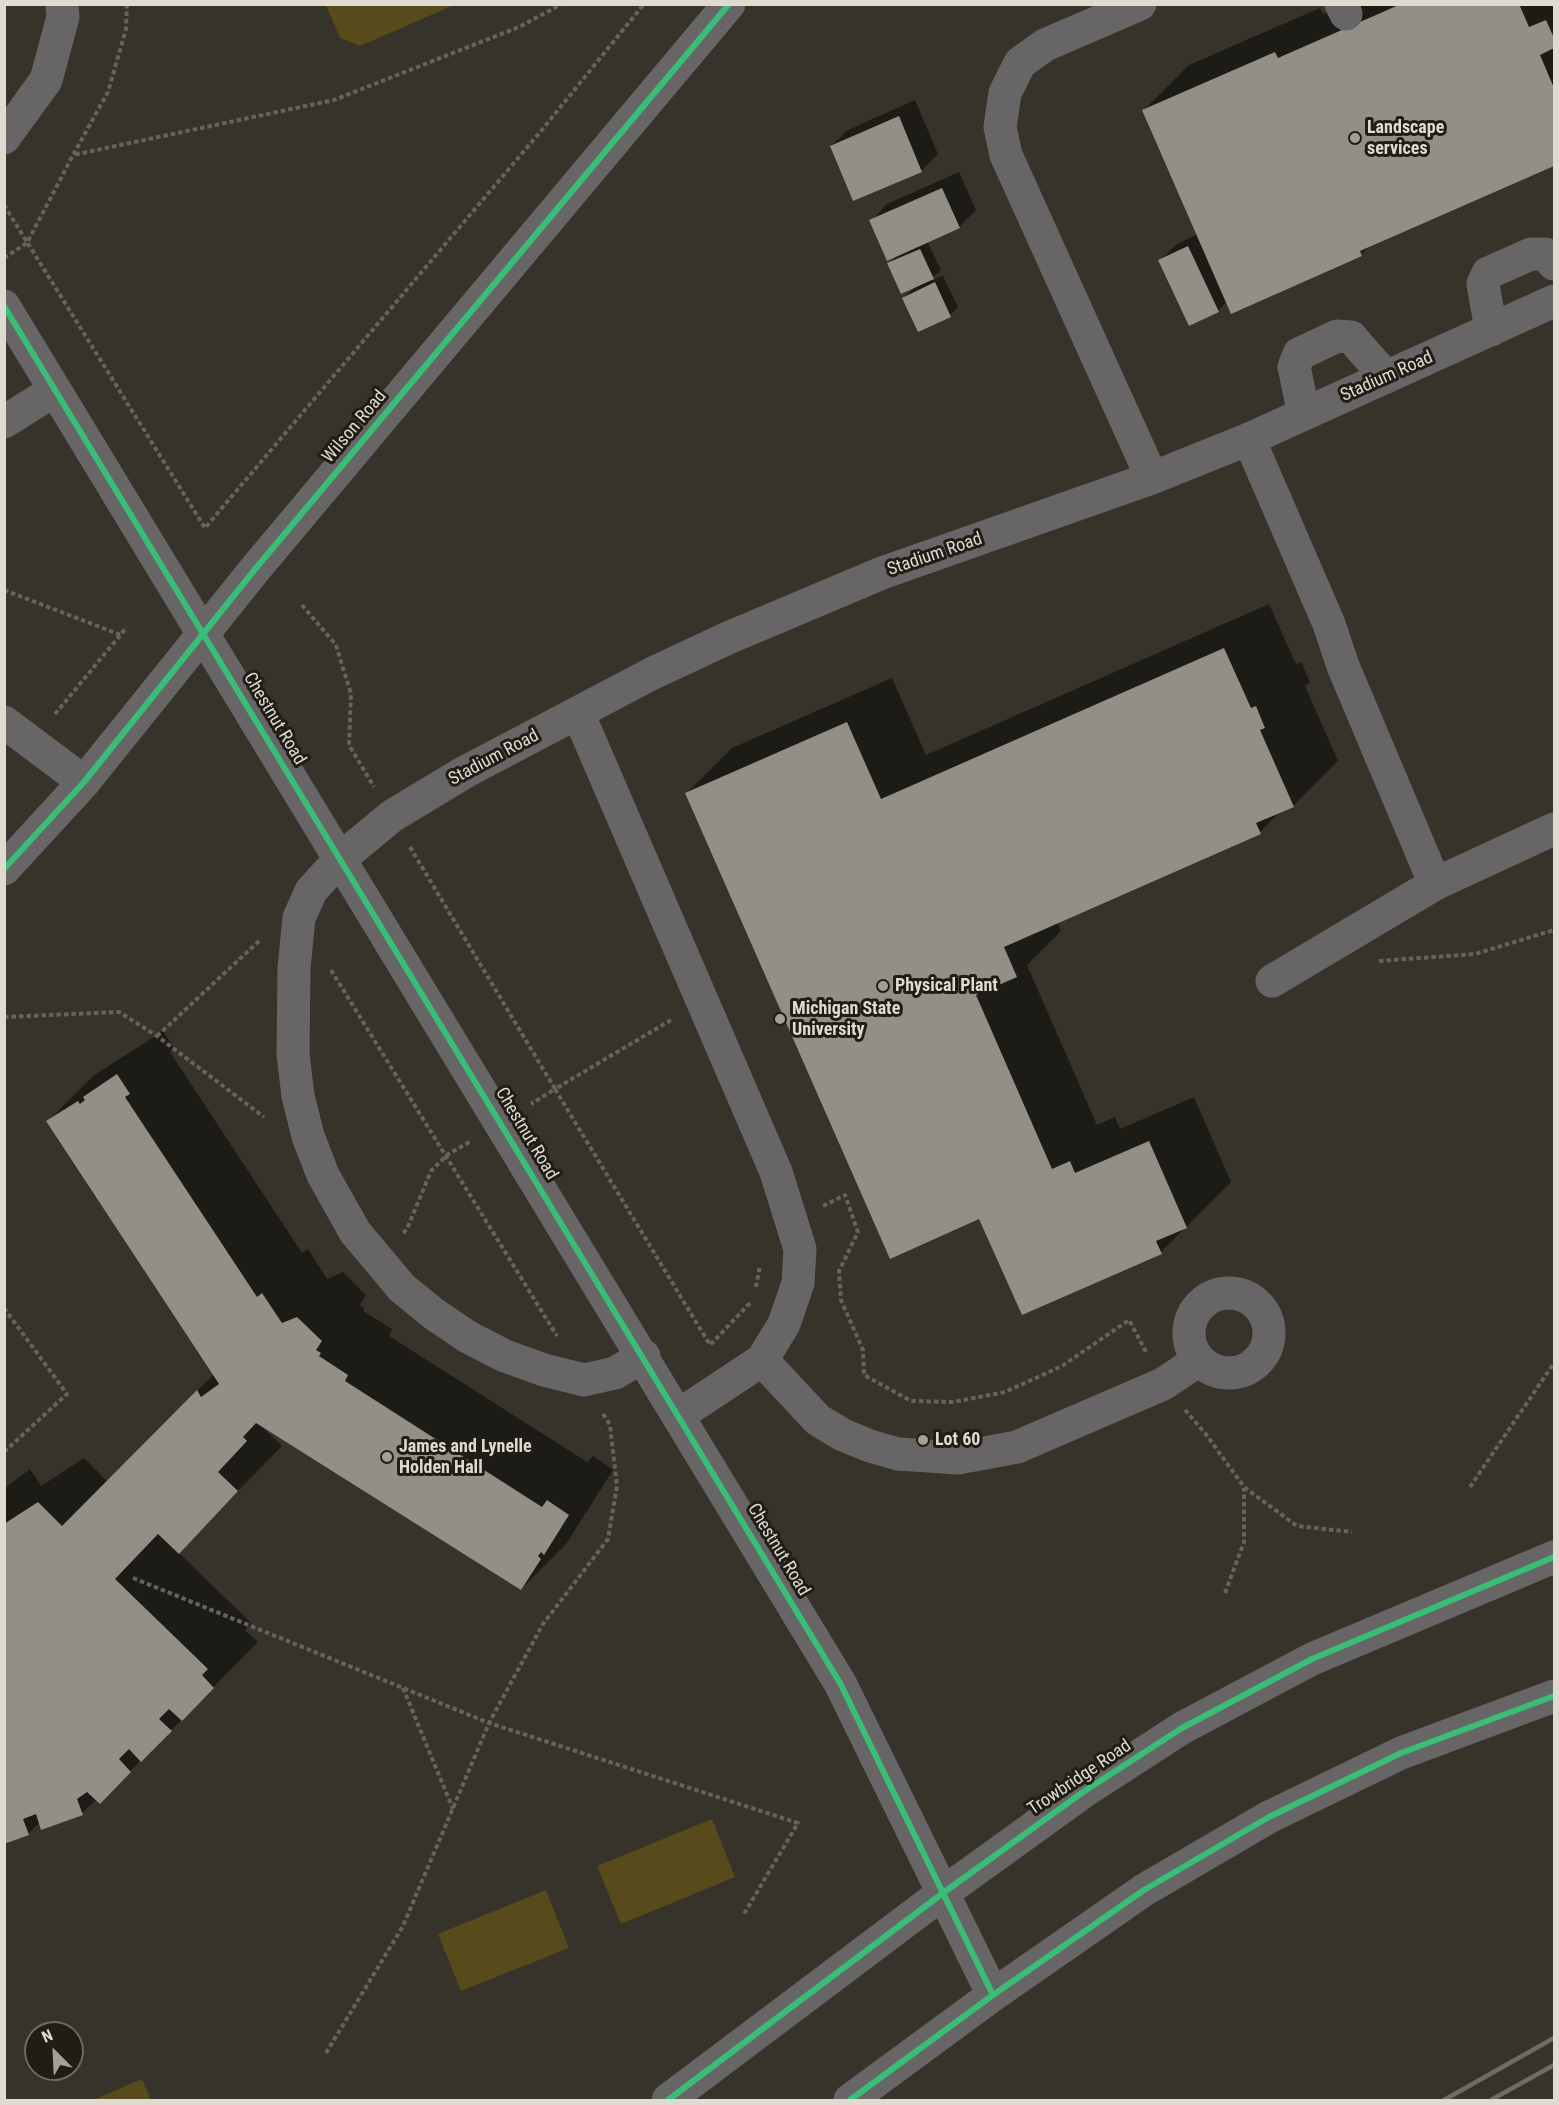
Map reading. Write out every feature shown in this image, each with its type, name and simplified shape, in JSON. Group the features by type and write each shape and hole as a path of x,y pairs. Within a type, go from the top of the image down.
{"street":[{"path":"4,138 45,80 63,17 62,4"},
{"name":"Wilson Road","path":"4,869 84,782 204,632 729,4"},
{"path":"1140,4 1045,45 1020,63 1005,93 1000,127 1006,155 1152,478"},
{"path":"1491,330 1483,284 1488,273 1531,254 1545,254 1554,264"},
{"name":"Stadium Road","path":"584,1380 544,1370 505,1356 468,1337 434,1314 402,1288 374,1257 337,1204 308,1136 298,1096 293,1054 294,968 299,918 311,891 340,859 392,816 465,772 728,638 882,573 1152,478 1249,439 1554,301"},
{"name":"Chestnut Road","path":"4,306 644,1356 840,1683 993,1995"},
{"path":"1304,414 1294,367 1299,354 1336,336 1351,337 1386,377"},
{"path":"4,422 55,390"},
{"path":"1249,439 1329,624 1343,666 1435,884"},
{"path":"578,713 776,1172 793,1219 800,1249 798,1283 784,1324 762,1360 679,1415"},
{"path":"4,722 84,782"},
{"path":"1272,981 1435,884 1554,830"},
{"path":"584,1380 615,1373 644,1356"},
{"path":"762,1360 818,1420 870,1446 928,1458 968,1457 1017,1447 1163,1384 1199,1360"},
{"name":"Trowbridge Road","path":"668,2100 943,1893 1083,1792 1182,1728 1312,1659 1554,1557"},
{"path":"850,2100 993,1995 1144,1890 1269,1817 1401,1753 1554,1696"}],"path":[{"path":"4,258 27,243 108,92 126,29 127,4"},
{"path":"73,155 334,100 519,27 562,4"},
{"path":"4,205 205,528 533,141 644,4"},
{"path":"4,590 121,635"},
{"path":"32,742 127,627"},
{"path":"1375,961 1474,954 1554,930"},
{"path":"157,1036 260,940"},
{"path":"326,2053 403,1926 489,1723 543,1624 608,1539 617,1486 609,1425 584,1380 330,968"},
{"path":"706,1008 664,1022 555,1089 710,1345 753,1300"},
{"path":"4,1017 119,1012 157,1036 264,1117"},
{"path":"793,1219 845,1195 858,1233 839,1271 841,1300 863,1350 864,1375 910,1401 953,1402 1005,1392 1062,1366 1129,1320 1163,1384 1205,1432 1244,1487 1297,1526 1352,1532"},
{"path":"755,1290 761,1260"},
{"path":"4,1308 67,1394 4,1452"},
{"path":"1470,1487 1554,1363"},
{"path":"1225,1593 1244,1542 1244,1487"},
{"path":"133,1578 489,1723 798,1823 744,1914"},
{"path":"403,1688 453,1809"}],"shaded area":[{"path":"326,5 454,5 360,46 340,38"},
{"path":"712,1819 735,1877 621,1924 597,1866"},
{"path":"546,1890 569,1948 461,1991 438,1934"},
{"path":"142,2079 151,2100 93,2100"}],"building":[{"name":"Landscape services","path":"1401,4 1519,4 1529,27 1546,20 1554,38 1554,48 1540,55 1554,88 1554,166 1360,251 1362,256 1231,314 1142,110 1275,52 1278,58"},
{"path":"899,116 922,172 853,201 830,146"},
{"path":"942,188 960,228 887,261 869,220"},
{"path":"1188,246 1219,312 1189,326 1158,260"},
{"path":"920,249 934,279 901,294 887,263"},
{"path":"935,282 951,317 918,332 902,298"},
{"name":"Physical Plant","path":"1224,648 1251,708 1256,706 1265,728 1260,730 1294,807 1256,823 1261,834 1004,947 1017,977 976,995 1052,1169 1070,1161 1075,1173 1149,1141 1187,1228 1156,1241 1162,1254 1022,1315 979,1219 890,1259 685,793 847,722 881,799"},
{"name":"James and Lynelle Holden Hall","path":"117,1074 130,1094 125,1097 257,1297 262,1293 282,1323 297,1317 322,1341 316,1350 321,1353 319,1356 348,1375 345,1381 542,1507 547,1500 569,1515 544,1555 541,1552 538,1556 541,1559 521,1590 256,1423 243,1437 247,1441 218,1472 238,1491 179,1554 158,1534 115,1579 208,1669 202,1675 214,1688 182,1721 169,1709 159,1719 172,1731 141,1762 129,1749 119,1759 131,1772 100,1804 87,1792 77,1799 83,1815 41,1830 36,1814 23,1819 29,1835 4,1844 4,1524 38,1502 62,1526 197,1390 201,1397 219,1384 46,1121 78,1101 80,1104 85,1100 83,1097"}],"railway":[{"path":"1444,2100 1554,2038"},
{"path":"1491,2100 1554,2065"}],"cycle path":[{"path":"4,869 84,782 256,568 729,4"},
{"path":"4,306 840,1683 993,1995"},
{"path":"668,2100 943,1893 1083,1792 1182,1728 1312,1659 1554,1557"},
{"path":"850,2100 993,1995 1144,1890 1269,1817 1401,1753 1554,1696"}],"place":[{"name":"Landscape services","path":"1355,138"},
{"name":"Physical Plant","path":"883,986"},
{"name":"Michigan State University","path":"780,1019"},
{"name":"Lot 60","path":"923,1440"},
{"name":"James and Lynelle Holden Hall","path":"387,1457"}]}
